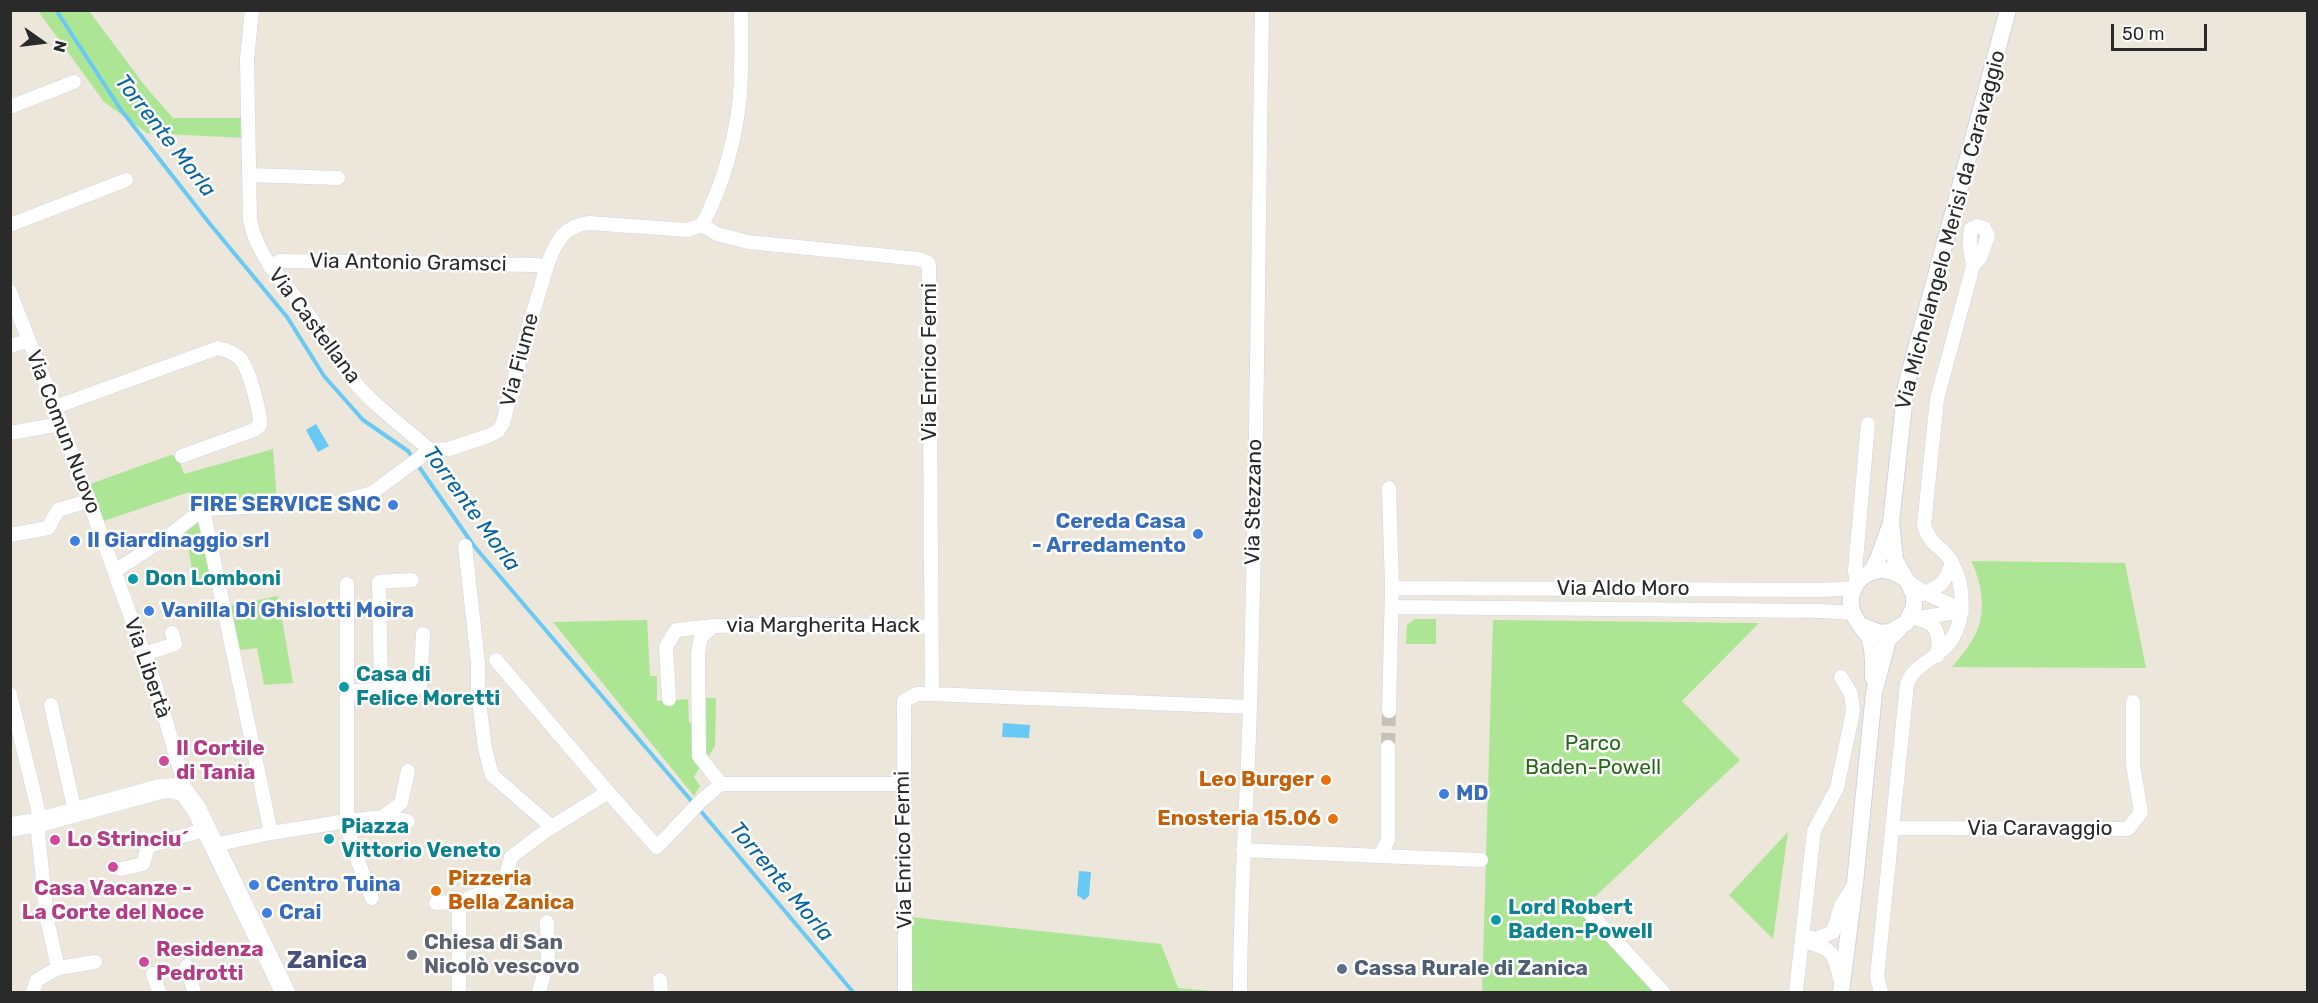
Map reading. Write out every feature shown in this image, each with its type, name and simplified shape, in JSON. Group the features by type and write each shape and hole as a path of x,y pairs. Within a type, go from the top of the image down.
{"main road":[{"path":"10,827 40,822 160,789 173,788 184,792"},
{"name":"Via Libertà","path":"184,792 190,798 211,837 283,992"}],"street":[{"name":"Via Castellana","path":"252,10 247,59 250,220 253,235 262,256 304,308 350,377 427,452"},
{"path":"702,225 713,203 734,131 740,94 741,10"},
{"name":"Via Stezzano","path":"1240,993 1243,850 1250,707 1262,10"},
{"name":"Via Michelangelo Merisi da Caravaggio","path":"1841,988 1855,883 1874,693 1888,640 1909,621 1914,607 1914,596 1910,586 1895,560 1891,522 1905,386 2008,10"},
{"path":"10,107 74,82"},
{"path":"249,176 338,178"},
{"path":"10,225 126,180"},
{"name":"Via Fiume","path":"203,508 336,503 372,492 427,452 449,449 498,431 503,423 522,349 547,267 557,242 565,233 580,224 603,223 680,230 702,225"},
{"name":"Via Enrico Fermi","path":"702,225 717,234 748,242 919,259 928,263 932,694"},
{"name":"Via Antonio Gramsci","path":"270,267 280,261 513,264 547,267"},
{"path":"1881,993 1877,977 1907,684 1914,672 1937,656 1951,642 1962,611 1962,591 1952,562 1931,542 1924,525 1937,399 1973,266"},
{"name":"Via Comun Nuovo","path":"10,292 115,571"},
{"path":"10,346 28,341"},
{"path":"55,407 218,348 230,351 242,361 261,415 260,425 254,430 182,456"},
{"path":"10,434 61,424"},
{"name":"Via Michelangelo Merisi da Caravaggio","path":"1868,424 1854,571 1855,585 1851,605 1871,643 1874,693"},
{"path":"1389,488 1392,588 1389,711"},
{"path":"10,535 48,528 58,510 88,501"},
{"path":"115,571 170,535 203,508 271,833"},
{"name":"Via Michelangelo Merisi da Caravaggio","path":"1871,572 1891,522"},
{"path":"465,546 478,663 478,693 485,749 492,775 552,827"},
{"path":"1922,594 1940,586 1947,577 1952,562"},
{"path":"1855,585 1871,572 1888,570 1904,578 1922,594 1948,602 1962,611"},
{"name":"Via Libertà","path":"115,571 155,684 182,776 184,792"},
{"path":"381,690 379,582 412,580"},
{"path":"347,584 347,821 352,845 372,898"},
{"name":"Via Aldo Moro","path":"1392,588 1809,590 1855,585"},
{"name":"Via Aldo Moro","path":"1392,607 1822,611 1857,620"},
{"path":"1857,620 1880,633 1890,632 1909,621 1962,611"},
{"path":"1909,621 1930,622 1937,631 1939,643 1937,656"},
{"name":"via Margherita Hack","path":"669,699 666,647 675,630 714,626 784,624 931,627"},
{"name":"via Margherita Hack","path":"714,626 700,637 698,653 699,756 721,784"},
{"name":"Via Libertà","path":"144,654 176,644 172,633"},
{"path":"346,692 420,687 423,634"},
{"path":"496,660 657,847 702,800 721,784 903,784"},
{"path":"1793,992 1802,938 1814,831 1837,788 1853,711 1851,694 1841,677"},
{"path":"10,694 40,822 38,833 47,919 58,968"},
{"name":"Via Enrico Fermi","path":"905,993 904,701 917,694 932,694 1250,707"},
{"name":"Via Caravaggio","path":"1892,828 2128,829 2141,812 2133,765 2133,702"},
{"path":"51,705 75,812"},
{"path":"1380,856 1388,840 1388,747"},
{"path":"383,817 401,803 408,771"},
{"path":"459,993 459,909 462,902 470,897 503,889 512,857 552,827 608,792"},
{"path":"121,869 143,864 148,846 211,837 271,833 383,817 408,821"},
{"path":"1243,850 1480,860"},
{"path":"1802,938 1816,939 1833,932 1841,906 1855,883"},
{"path":"436,903 451,902 459,909"},
{"path":"1588,911 1663,993"},
{"path":"533,993 539,992 548,959 547,922"},
{"path":"1802,938 1826,947 1836,960 1841,988"},
{"path":"33,993 38,980 58,968 95,962"},
{"path":"187,966 194,993"},
{"path":"153,974 159,993"},
{"path":"1869,993 1877,977"}],"green space":[{"path":"38,11 89,11 145,86 173,118 243,118 244,138 147,133 104,102"},
{"path":"273,449 277,501 195,505 189,492 104,521 90,484 171,455 178,457 184,474"},
{"path":"201,515 214,583 195,588 188,546 176,548 174,535"},
{"path":"1971,561 2125,563 2146,668 1952,667 1972,640 1981,615 1981,591"},
{"path":"278,596 293,683 264,685 257,648 238,650 229,606"},
{"path":"1415,619 1436,619 1436,644 1406,644 1407,625"},
{"path":"647,620 650,676 657,676 657,701 688,699 689,722 696,723 701,765 694,777 700,786 694,796 553,622"},
{"name":"Parco Baden-Powell","path":"1493,620 1759,623 1682,701 1740,760 1580,911 1655,992 1482,992"},
{"path":"701,698 716,698 715,746 705,762"},
{"path":"1788,832 1773,939 1729,895"},
{"path":"910,917 1161,944 1178,988 1225,992 911,992"}],"water":[{"path":"316,424 329,446 318,452 306,430"},
{"path":"1003,723 1030,725 1029,738 1002,737"},
{"path":"1079,871 1091,872 1089,896 1084,900 1077,895"}],"waterway":[{"name":"Torrente Morla","path":"56,10 121,110 210,224 287,317 324,376 363,420 408,451 474,546 694,804"},
{"name":"Torrente Morla","path":"699,809 853,992"}],"tunnel":[{"path":"1388,747 1389,711"}],"place":[{"name":"FIRE SERVICE SNC","path":"393,505"},
{"name":"Cereda Casa - Arredamento","path":"1198,534"},
{"name":"Il Giardinaggio srl","path":"75,541"},
{"name":"Don Lomboni","path":"133,579"},
{"name":"Vanilla Di Ghislotti Moira","path":"149,611"},
{"name":"Casa di Felice Moretti","path":"344,687"},
{"name":"Il Cortile di Tania","path":"164,761"},
{"name":"Leo Burger","path":"1326,780"},
{"name":"MD","path":"1444,794"},
{"name":"Enosteria 15.06","path":"1333,819"},
{"name":"Piazza Vittorio Veneto","path":"329,839"},
{"name":"Lo Strinciu´","path":"55,840"},
{"name":"Casa Vacanze - La Corte del Noce","path":"113,867"},
{"name":"Centro Tuina","path":"254,885"},
{"name":"Pizzeria Bella Zanica","path":"436,891"},
{"name":"Crai","path":"267,913"},
{"name":"Lord Robert Baden-Powell","path":"1496,920"},
{"name":"Chiesa di San Nicolò vescovo","path":"412,955"},
{"name":"Residenza Pedrotti","path":"144,962"},
{"name":"Cassa Rurale di Zanica","path":"1342,969"}],"district":[{"name":"Zanica","path":"327,961"}]}
